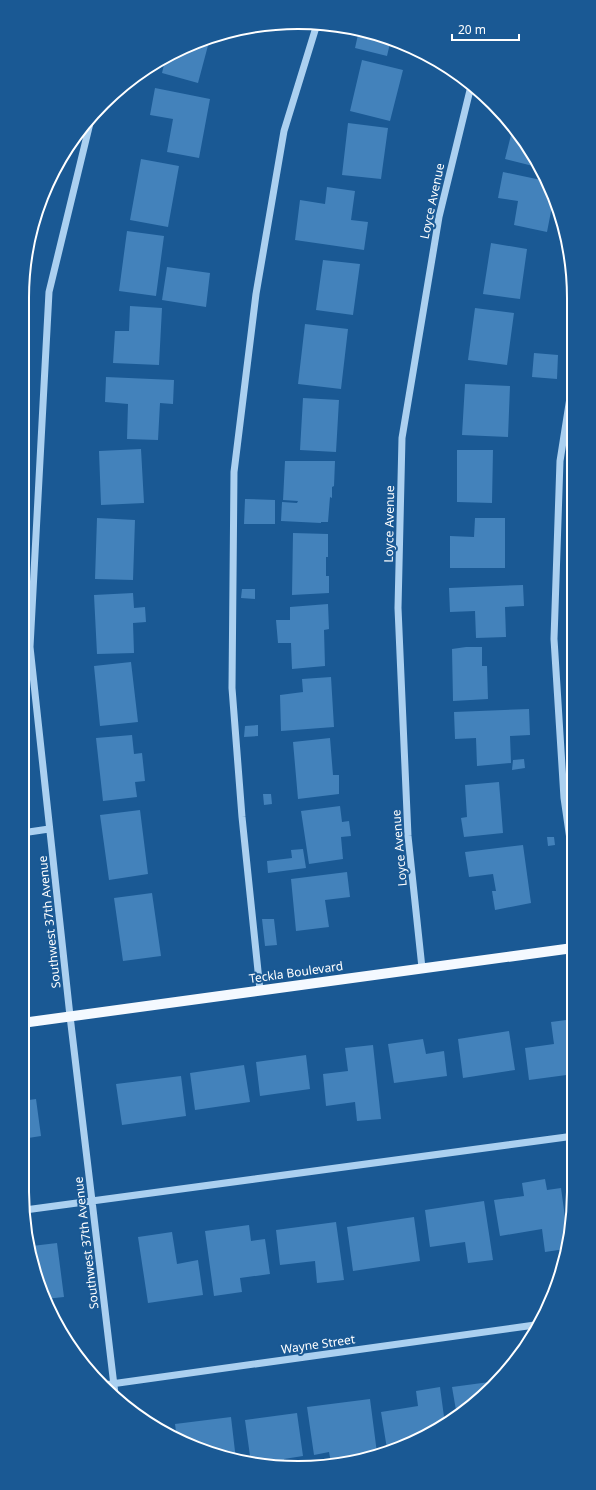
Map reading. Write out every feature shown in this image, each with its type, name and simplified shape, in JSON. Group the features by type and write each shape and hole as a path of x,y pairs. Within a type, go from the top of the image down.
{"main road":[{"name":"Teckla Boulevard","path":"29,1022 567,949"}],"street":[{"path":"260,990 242,817 232,688 234,472 256,294 284,130 315,30"},
{"name":"Loyce Avenue","path":"422,968 408,836 398,608 402,438 439,217 470,91"},
{"name":"Southwest 37th Avenue","path":"88,130 49,292 30,647 70,1016 114,1388"},
{"path":"567,417 560,461 554,639 564,798 567,819"},
{"path":"29,832 50,829"},
{"path":"30,1209 567,1137"},
{"name":"Wayne Street","path":"111,1384 531,1326"}],"building":[{"path":"358,36 390,45 387,56 355,48"},
{"path":"208,44 198,83 162,73 164,65 195,49"},
{"path":"362,60 403,70 390,121 350,111"},
{"path":"155,88 210,99 199,158 167,152 173,119 150,115"},
{"path":"348,123 388,128 381,179 342,175"},
{"path":"511,134 532,166 505,159"},
{"path":"141,159 179,166 168,227 130,220"},
{"path":"503,172 539,180 552,208 547,232 514,225 518,201 498,198"},
{"path":"327,187 355,191 351,220 368,222 364,250 295,240 300,200 325,204"},
{"path":"127,231 164,236 156,296 119,291"},
{"path":"491,243 527,249 520,299 483,294"},
{"path":"323,260 360,264 353,315 316,310"},
{"path":"167,267 210,273 206,307 162,300"},
{"path":"130,306 162,308 159,365 113,363 115,331 129,331"},
{"path":"475,308 514,313 507,365 468,360"},
{"path":"305,324 348,329 341,389 298,384"},
{"path":"534,353 558,355 557,379 532,377"},
{"path":"106,377 174,380 173,404 160,403 158,440 127,439 128,404 105,402"},
{"path":"465,384 510,386 508,437 462,435"},
{"path":"303,398 339,400 336,452 300,450"},
{"path":"141,449 144,503 101,505 99,451"},
{"path":"457,450 493,450 492,503 457,502"},
{"path":"285,461 335,461 334,486 332,487 332,498 330,497 328,522 281,521 282,502 297,503 298,501 283,500"},
{"path":"245,499 275,500 275,524 244,524"},
{"path":"97,518 135,520 133,580 95,579"},
{"path":"475,518 505,518 505,568 450,568 450,536 474,537"},
{"path":"293,533 328,534 326,576 329,576 329,593 292,595"},
{"path":"523,585 524,606 505,607 506,637 476,638 475,611 450,612 449,588"},
{"path":"242,589 255,589 255,599 241,598"},
{"path":"133,593 134,608 145,607 146,622 133,623 134,653 97,654 94,595"},
{"path":"328,604 329,629 324,630 325,666 292,669 291,643 278,643 276,620 290,620 290,607"},
{"path":"482,647 482,666 487,666 488,699 453,701 452,649"},
{"path":"131,662 138,722 100,726 94,666"},
{"path":"331,677 334,727 281,731 280,695 303,692 302,679"},
{"path":"529,709 530,735 510,736 511,763 477,766 476,738 455,739 454,712"},
{"path":"258,725 258,736 244,737 245,726"},
{"path":"132,735 134,754 142,753 145,781 135,782 137,797 103,801 96,738"},
{"path":"330,738 333,775 339,775 339,794 298,799 293,742"},
{"path":"524,759 525,768 512,770 513,760"},
{"path":"499,782 503,833 464,837 461,818 467,817 465,785"},
{"path":"263,794 271,794 272,804 264,805"},
{"path":"340,806 342,822 349,821 351,836 341,837 343,859 309,864 301,811"},
{"path":"140,810 148,874 109,880 100,815"},
{"path":"547,837 554,837 555,845 548,846"},
{"path":"523,845 531,903 495,910 492,891 496,891 493,874 469,877 465,852"},
{"path":"303,849 306,868 268,873 267,861 292,858 291,850"},
{"path":"347,872 350,897 325,900 329,927 296,931 291,879"},
{"path":"152,893 161,956 123,961 114,898"},
{"path":"262,919 274,919 277,945 265,946"},
{"path":"567,1020 567,1075 529,1080 525,1048 554,1044 551,1022"},
{"path":"509,1031 515,1070 463,1078 458,1039"},
{"path":"423,1039 426,1054 444,1051 447,1076 394,1083 388,1044"},
{"path":"373,1045 381,1119 357,1121 355,1102 326,1106 323,1074 348,1071 345,1048"},
{"path":"306,1055 310,1089 260,1096 256,1062"},
{"path":"244,1065 250,1102 195,1110 190,1073"},
{"path":"181,1076 186,1116 122,1125 116,1084"},
{"path":"36,1099 41,1136 29,1138 29,1100"},
{"path":"545,1179 547,1190 561,1188 565,1220 561,1250 545,1252 542,1229 500,1236 494,1200 524,1196 522,1183"},
{"path":"484,1201 493,1260 468,1263 465,1242 430,1247 425,1210"},
{"path":"414,1217 420,1261 353,1271 347,1227"},
{"path":"336,1222 344,1280 317,1283 315,1261 280,1265 276,1230"},
{"path":"249,1225 251,1241 265,1239 270,1274 240,1278 242,1292 214,1296 205,1231"},
{"path":"172,1232 177,1264 198,1260 203,1295 148,1303 138,1237"},
{"path":"57,1243 64,1297 51,1298 38,1262 34,1246"},
{"path":"488,1382 456,1409 452,1387"},
{"path":"440,1387 444,1418 401,1441 387,1446 381,1412 418,1406 416,1391"},
{"path":"370,1399 377,1449 333,1459 330,1459 329,1452 314,1455 307,1407"},
{"path":"297,1413 303,1456 284,1459 284,1460 250,1457 245,1420"},
{"path":"231,1417 235,1454 195,1441 176,1432 175,1424"}]}
